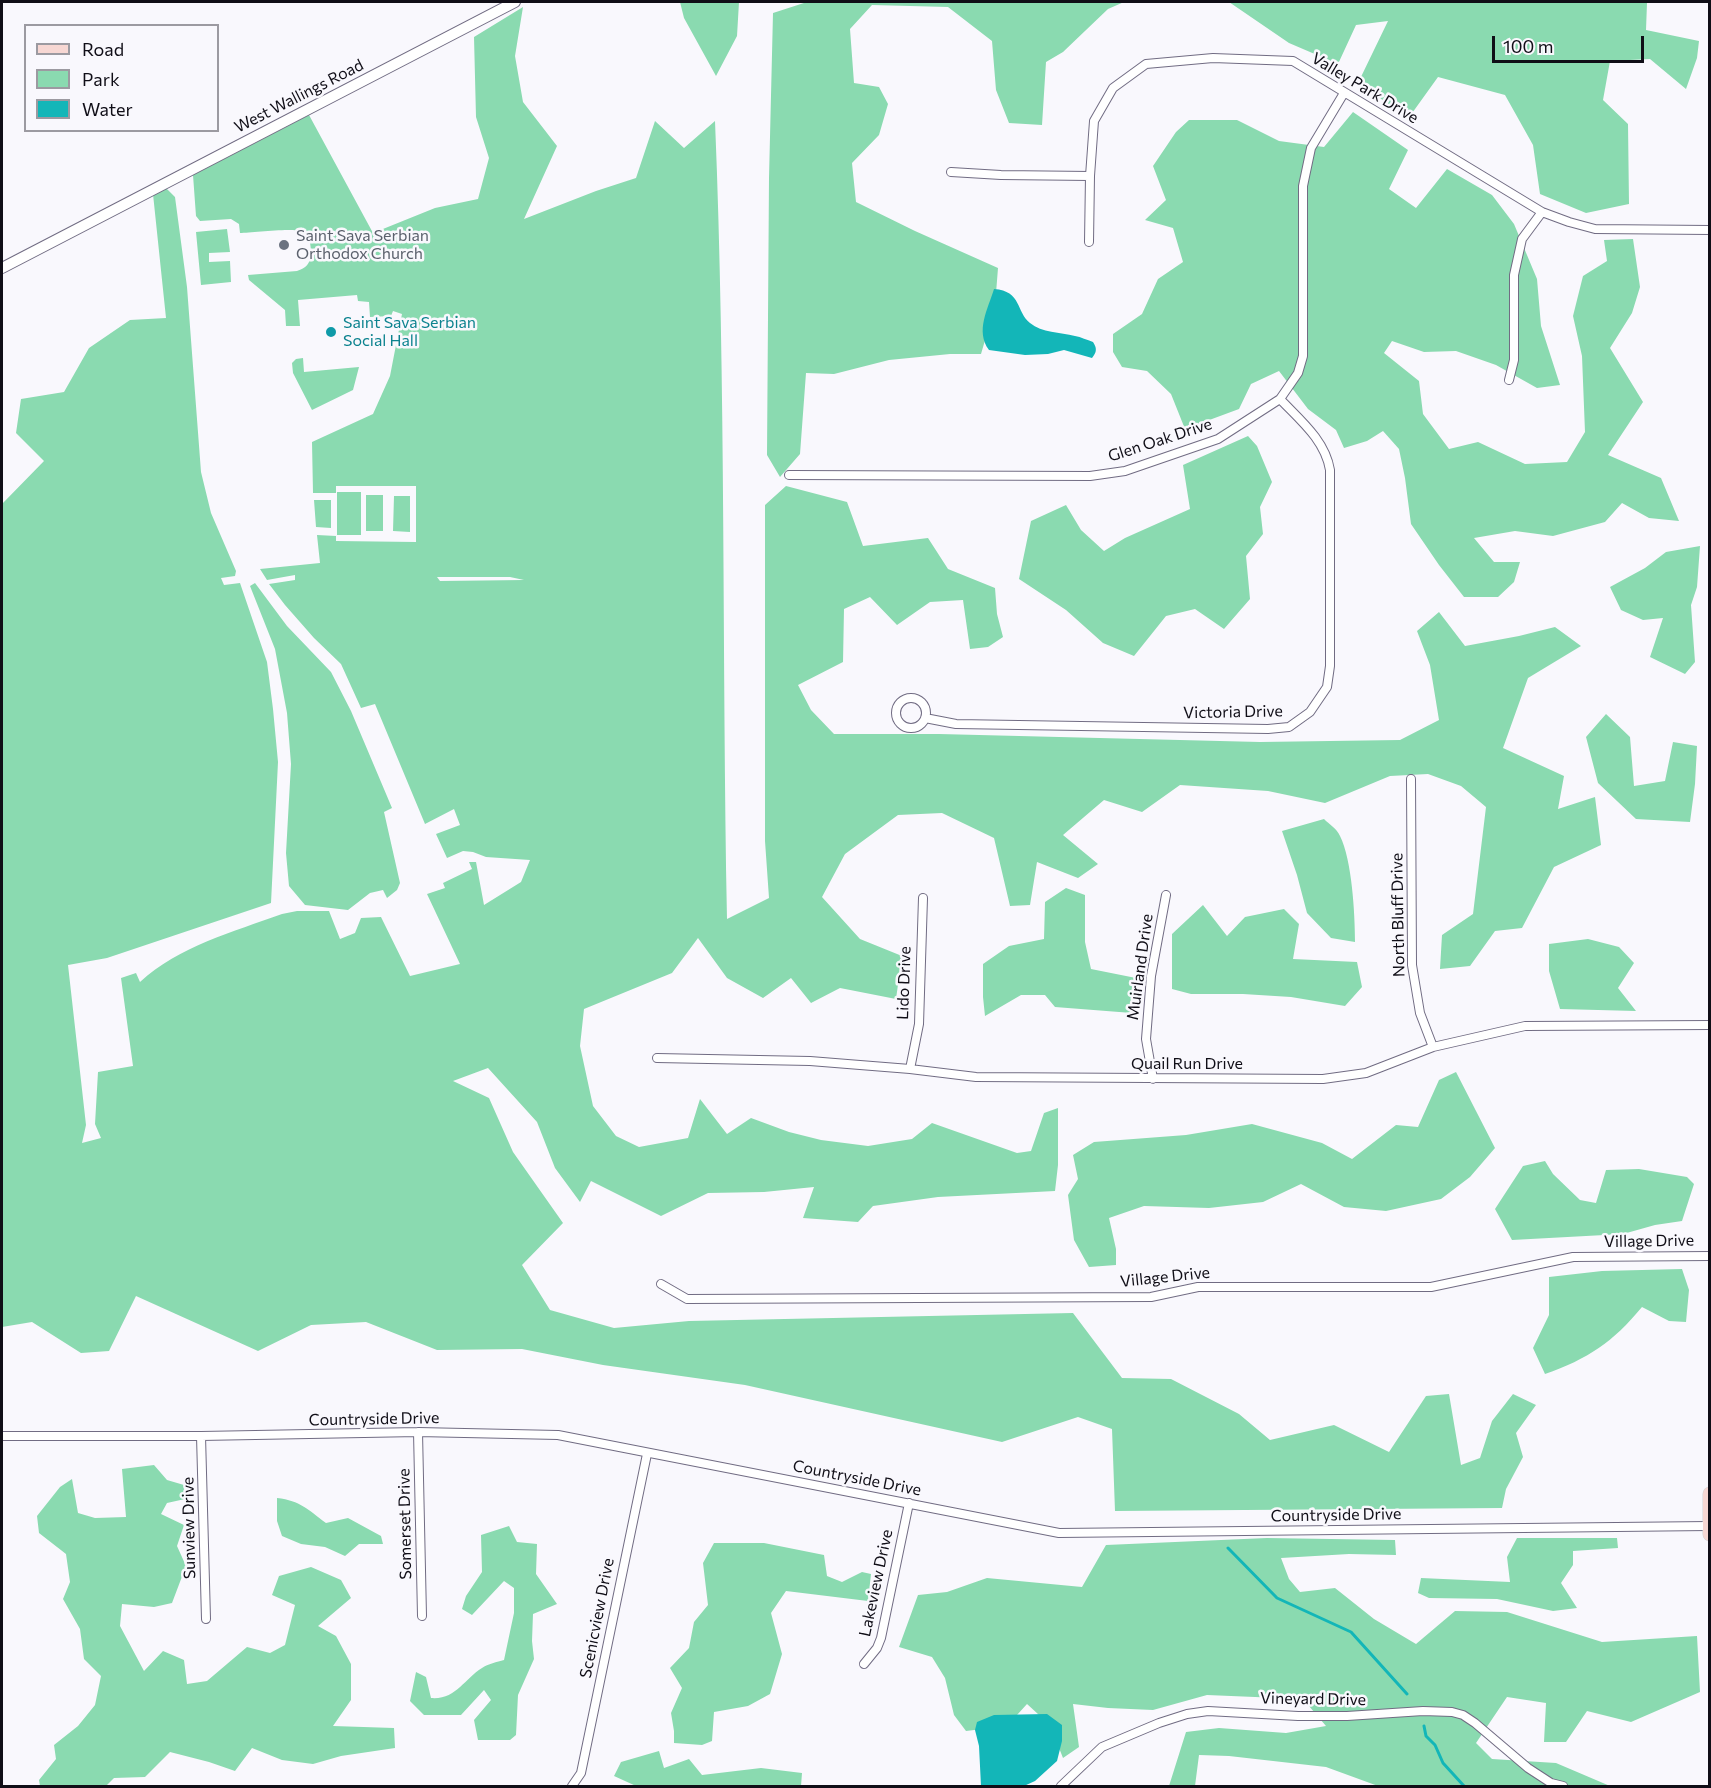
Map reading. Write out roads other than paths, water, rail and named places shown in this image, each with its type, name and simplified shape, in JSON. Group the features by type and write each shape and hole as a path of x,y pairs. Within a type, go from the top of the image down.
{"main road":[{"path":"1710,1494 1710,1534"}],"street":[{"name":"West Wallings Road","path":"2,268 515,2"},
{"name":"Valley Park Drive","path":"1089,242 1094,121 1113,88 1146,64 1213,58 1293,61 1542,212 1569,222 1595,229 1710,230"},
{"name":"Glen Oak Drive","path":"789,475 1090,476 1125,471 1218,439 1280,399 1298,373 1303,357 1303,186 1311,148 1344,93"},
{"path":"951,172 1090,176"},
{"path":"1509,380 1514,360 1514,275 1522,239 1542,212"},
{"name":"Victoria Drive","path":"926,718 956,724 1268,729 1289,727 1310,712 1327,687 1330,666 1330,470 1322,447 1310,430 1280,399"},
{"name":"North Bluff Drive","path":"1412,779 1412,964 1420,1013 1433,1047"},
{"name":"Muirland Drive","path":"1153,1079 1146,1039 1151,976 1166,895"},
{"name":"Lido Drive","path":"910,1069 918,1024 922,898"},
{"name":"Quail Run Drive","path":"657,1058 810,1061 975,1077 1323,1079 1366,1073 1433,1047 1525,1026 1710,1025"},
{"name":"Village Drive","path":"660,1284 687,1299 1151,1297 1198,1287 1431,1287 1573,1257 1710,1256"},
{"name":"Countryside Drive","path":"2,1436 201,1436 418,1432 558,1435 1059,1533 1709,1526"},
{"name":"Somerset Drive","path":"418,1432 422,1616"},
{"name":"Sunview Drive","path":"201,1436 206,1619"},
{"name":"Scenicview Drive","path":"572,1786 581,1773 647,1454"},
{"name":"Lakeview Drive","path":"864,1664 877,1648 881,1638 909,1503"},
{"name":"Vineyard Drive","path":"1060,1786 1102,1748 1126,1736 1187,1714 1224,1711 1298,1716 1347,1716 1423,1711 1452,1712 1463,1715 1528,1768 1551,1783 1563,1786"}],"water":[{"path":"994,289 1003,291 1014,298 1026,318 1035,326 1093,342 1096,350 1094,356 1092,358 1064,350 1048,354 1025,355 989,350 985,343 983,328"},
{"path":"1047,1714 1062,1725 1062,1741 1057,1761 1035,1781 1024,1786 981,1786 979,1746 975,1730 977,1722 994,1715"}],"waterway":[{"path":"1228,1548 1277,1598 1351,1632 1407,1694"},
{"path":"1424,1726 1426,1736 1435,1745 1443,1763 1464,1786"}],"place":[{"name":"Saint Sava Serbian Orthodox Church","path":"284,245"},
{"name":"Saint Sava Serbian Social Hall","path":"331,332"}]}
